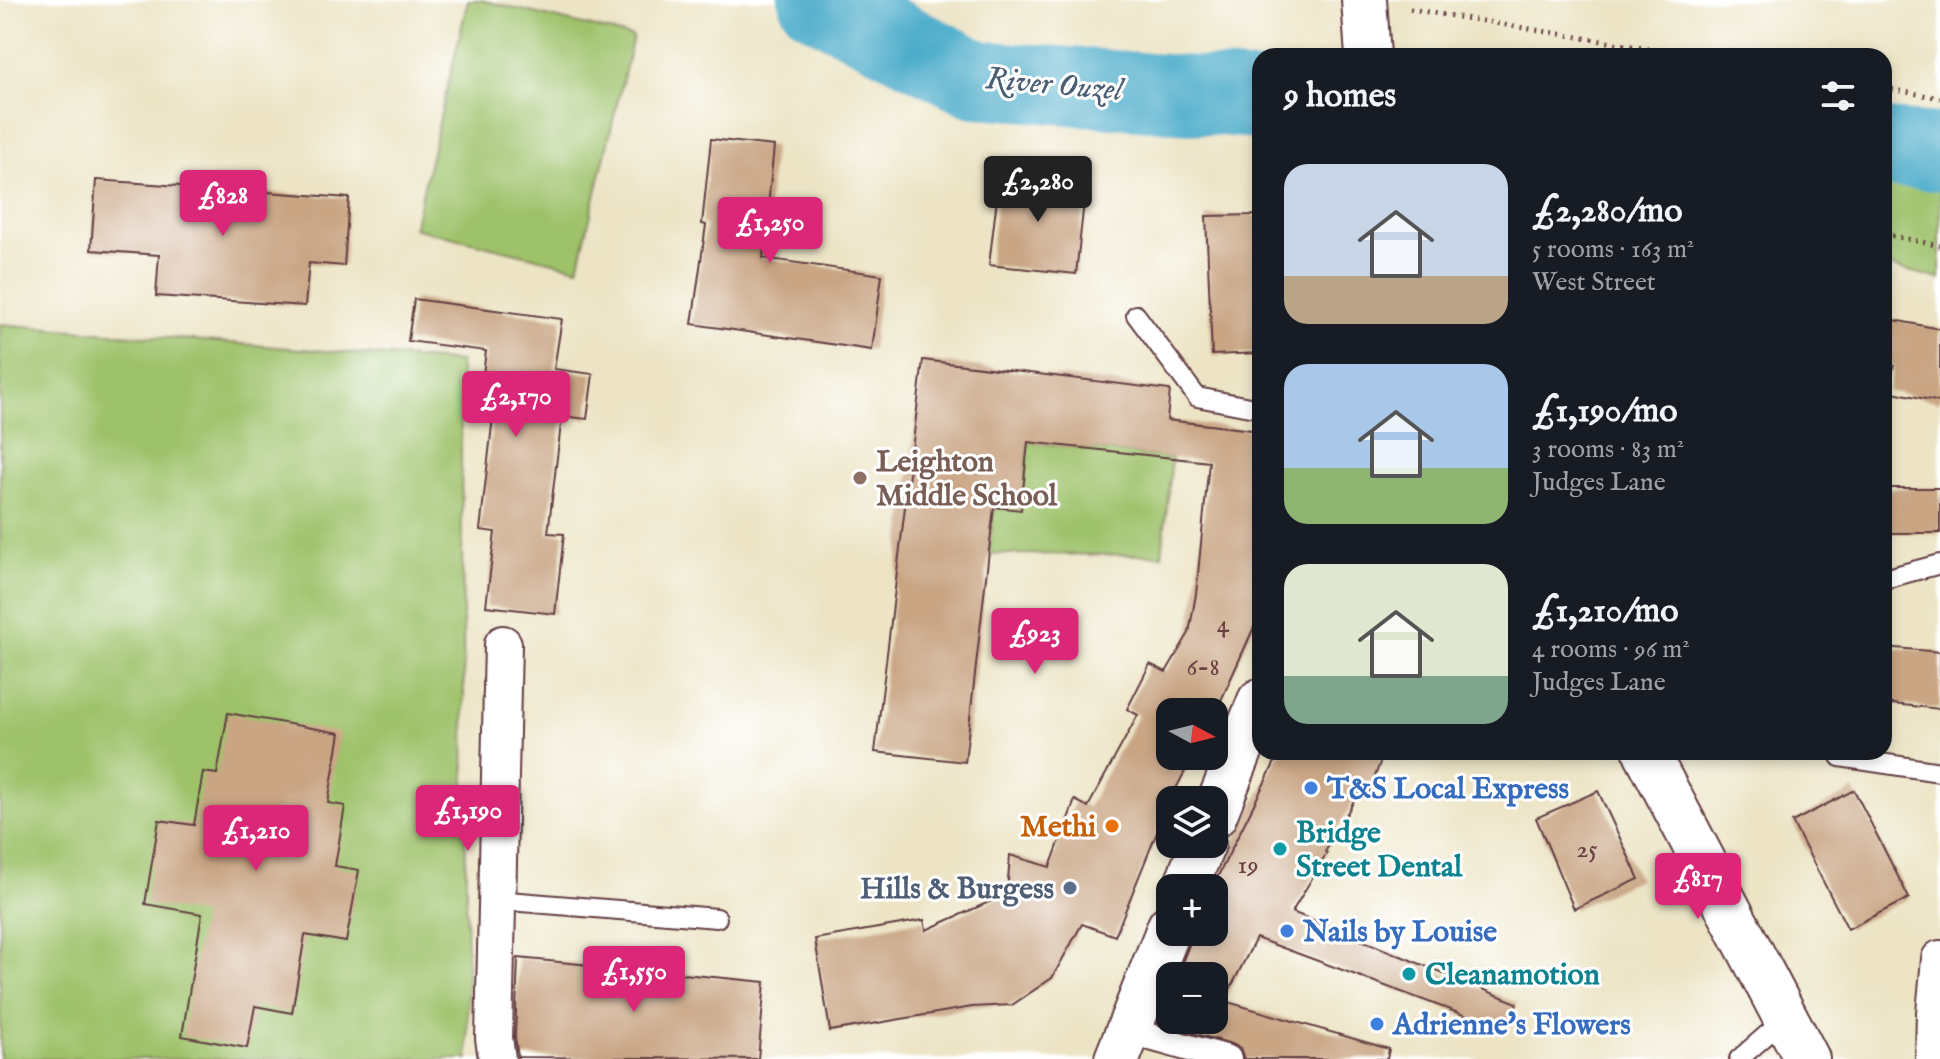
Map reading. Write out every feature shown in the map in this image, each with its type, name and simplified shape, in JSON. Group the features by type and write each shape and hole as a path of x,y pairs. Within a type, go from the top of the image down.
{"street":[{"path":"497,1059 494,1038 503,644"},
{"path":"1226,786 1252,721"},
{"path":"1650,760 1807,1059"},
{"path":"1164,946 1132,1048 1228,1059"},
{"path":"1934,1059 1940,959"}],"lane":[{"path":"1136,315 1197,397 1252,407"},
{"path":"1892,577 1940,564"},
{"path":"1860,760 1940,772"},
{"path":"497,900 717,918"},
{"path":"1739,1059 1786,1018"}],"path":[{"path":"1410,9 1644,48"},
{"path":"1892,89 1940,98"},
{"path":"1892,236 1940,246"}],"green space":[{"path":"468,0 481,0 633,37 578,268 414,228"},
{"path":"1892,155 1940,158 1940,279 1892,267"},
{"path":"0,324 460,362 468,1059 0,1059"},
{"path":"1028,442 1172,458 1162,555 989,554 994,507 1021,509"}],"building":[{"path":"711,139 774,146 763,258 882,275 872,350 692,324 706,225 702,224"},
{"path":"1000,174 1086,184 1076,274 989,265"},
{"path":"96,180 349,198 344,266 309,263 305,306 156,296 159,255 91,250"},
{"path":"1252,215 1252,353 1212,355 1206,216"},
{"path":"414,299 562,319 554,369 593,374 587,419 562,416 548,533 564,534 555,614 486,606 495,532 480,530 494,408 479,406 486,351 408,341"},
{"path":"1892,320 1940,329 1940,402 1892,392"},
{"path":"923,360 1170,390 1167,420 1252,430 1252,632 1222,698 1156,698 1156,770 1186,770 1177,786 1156,786 1156,835 1115,936 1082,924 1052,978 1012,1005 972,1007 830,1031 815,939 924,920 926,930 1007,894 1010,855 1050,867 1075,800 1088,807 1138,715 1127,709 1150,664 1166,672 1189,633 1196,594 1209,462 1028,442 1021,510 994,507 965,762 875,752"},
{"path":"1892,488 1940,488 1940,533 1892,533"},
{"path":"1892,648 1940,652 1940,709 1892,704"},
{"path":"228,713 340,733 328,803 345,806 335,866 359,870 346,942 305,935 292,1013 255,1006 247,1048 182,1036 202,914 145,904 159,820 194,825 203,772 217,774"},
{"path":"1276,760 1381,760 1367,798 1359,792 1292,912 1517,1003 1507,1031 1256,938 1228,993 1228,962 1182,962 1189,946 1228,946 1228,874 1219,874"},
{"path":"1854,790 1909,898 1848,929 1792,822"},
{"path":"1598,791 1639,879 1574,909 1536,818"},
{"path":"518,958 765,982 758,1059 518,1057 515,1037"},
{"path":"1228,1002 1389,1049 1387,1059 1244,1059 1240,1048 1197,1034 1228,1034"}],"waterway":[{"name":"River Ouzel","path":"817,0 976,79 1252,99"},
{"name":"River Ouzel","path":"1892,149 1940,152"}],"place":[{"name":"Leighton Middle School","path":"860,478"},
{"name":"T&S Local Express","path":"1311,788"},
{"name":"Methi","path":"1112,826"},
{"name":"Bridge Street Dental","path":"1280,849"},
{"name":"Hills & Burgess","path":"1070,888"},
{"name":"Nails by Louise","path":"1287,931"},
{"name":"Cleanamotion","path":"1409,974"},
{"name":"Adrienne's Flowers","path":"1377,1024"}]}
